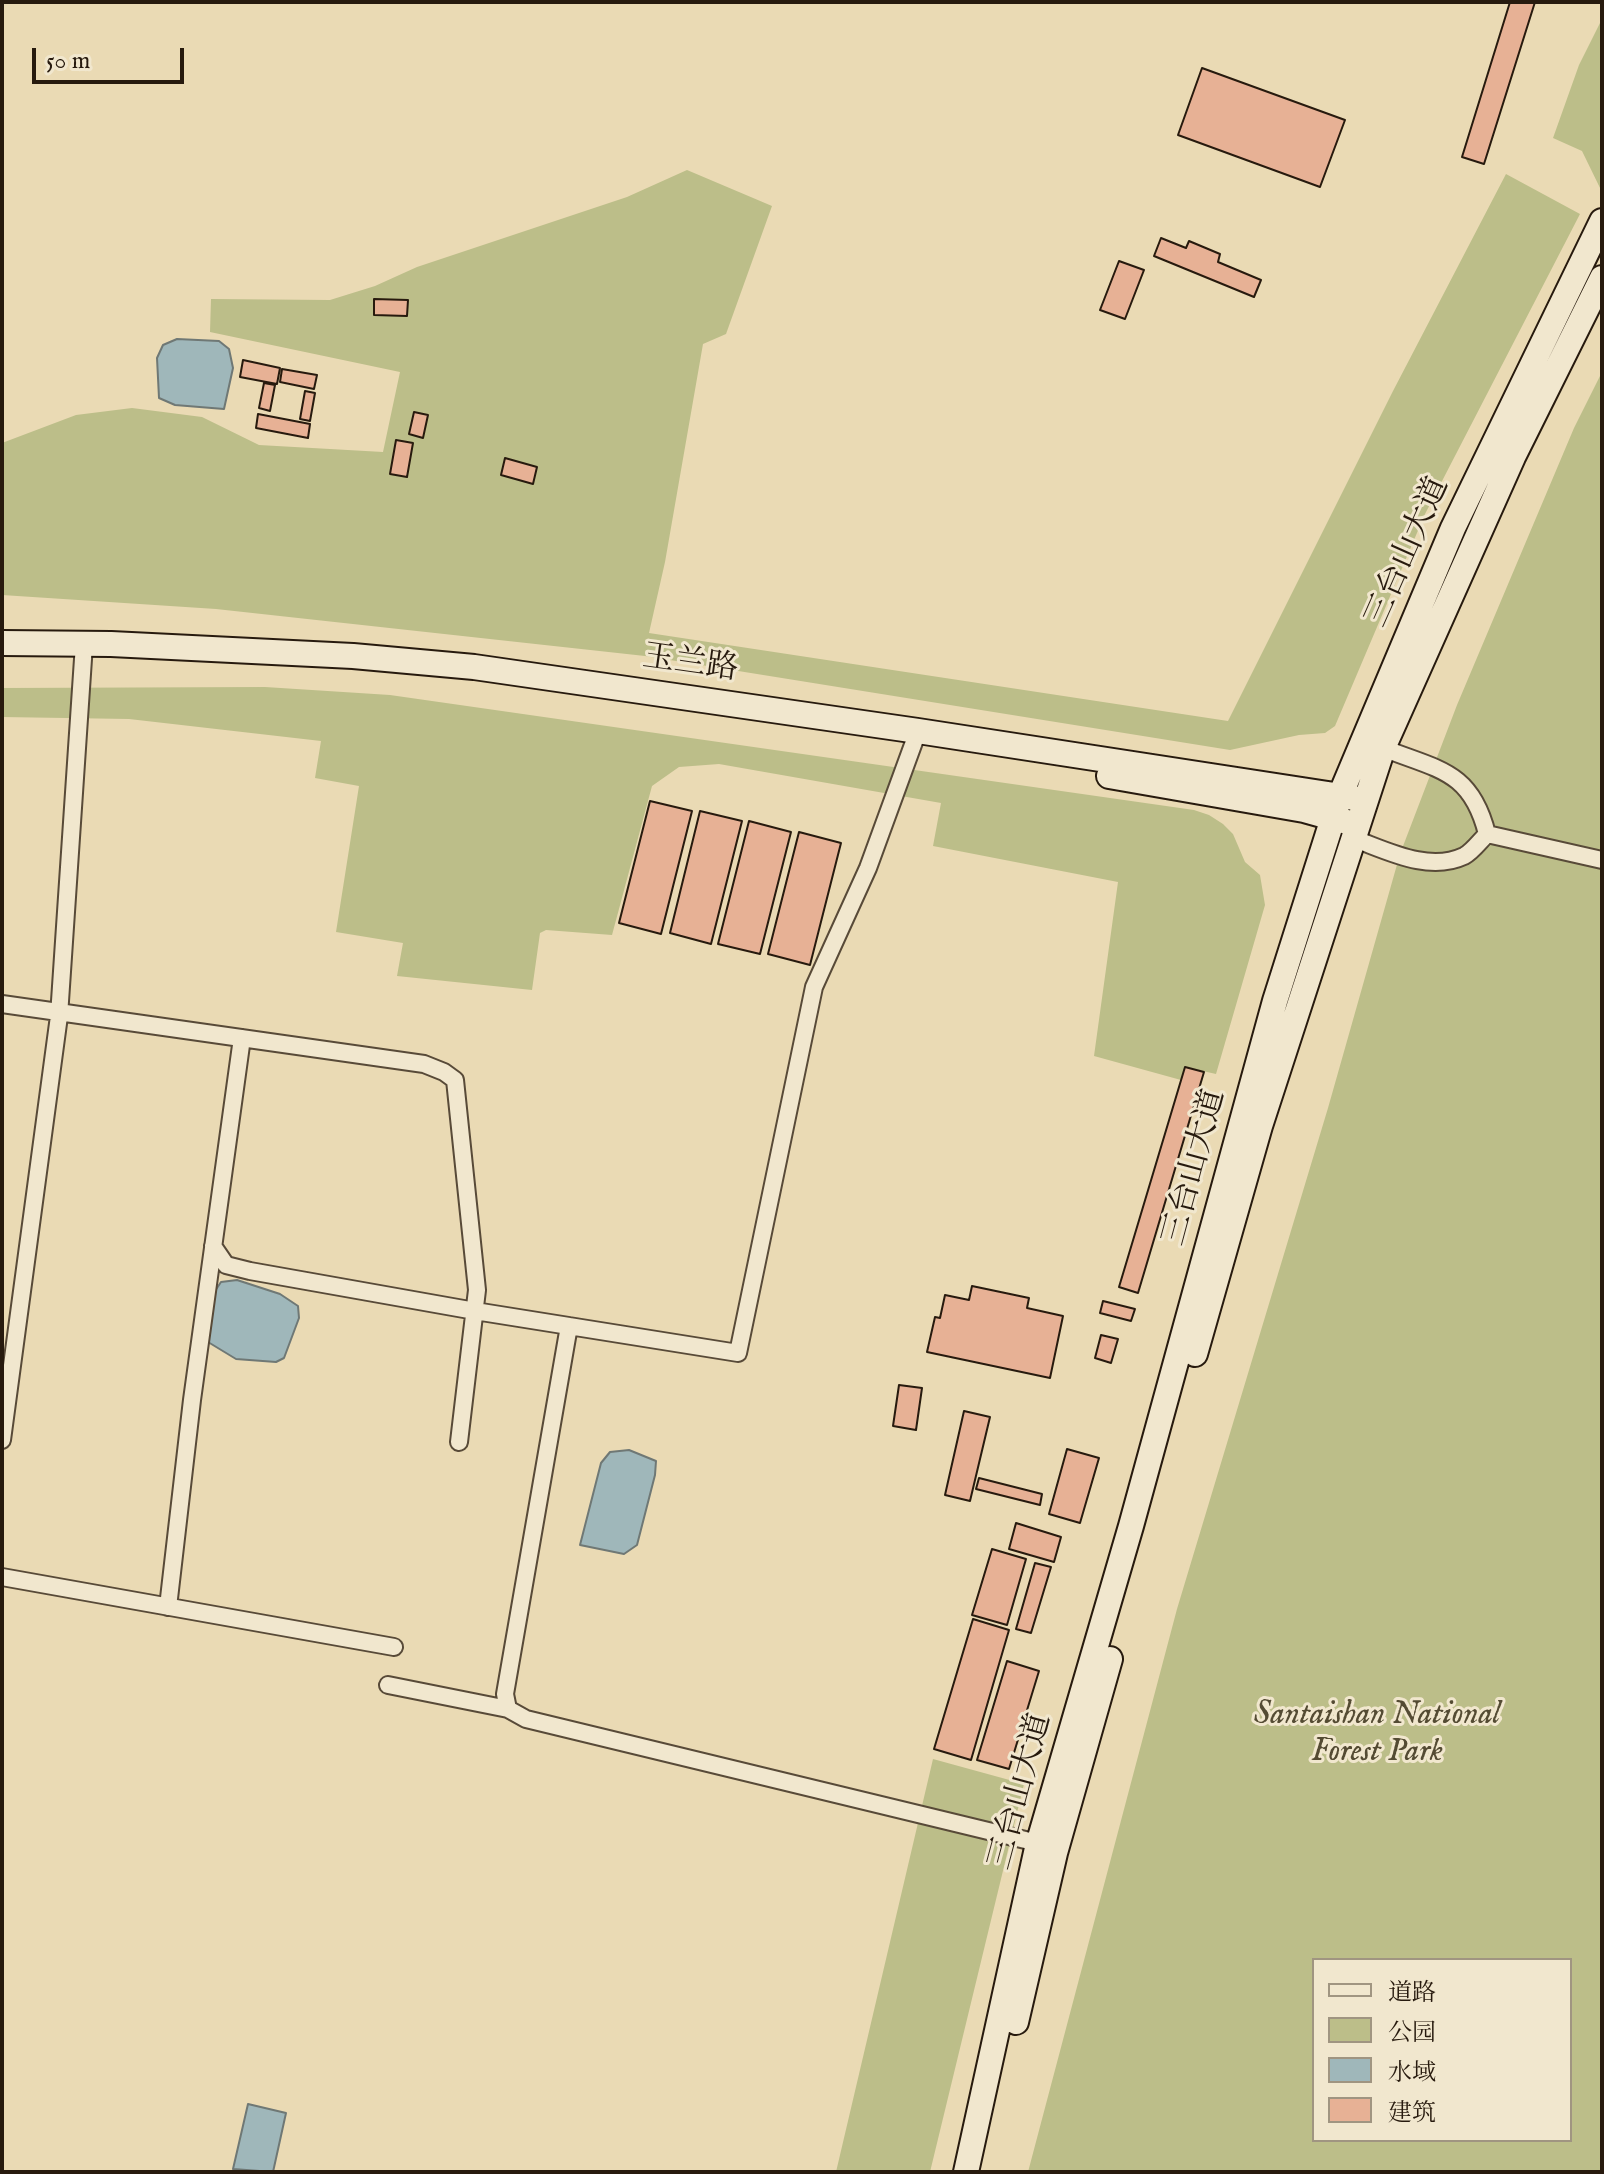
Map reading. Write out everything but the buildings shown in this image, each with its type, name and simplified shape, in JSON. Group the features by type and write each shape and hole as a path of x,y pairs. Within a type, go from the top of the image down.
{"main road":[{"name":"三台山大道","path":"966,2172 1048,1846 1260,1126 1345,819 1453,528 1602,221"},
{"name":"三台山大道","path":"1345,819 1364,800 1383,748 1513,457 1602,278"},
{"name":"玉兰路","path":"2,643 83,651 408,660 535,675 916,737 1345,819"},
{"name":"玉兰路","path":"2,658 83,651"},
{"name":"三台山大道","path":"980,2172 1048,1846"}],"street":[{"path":"2,1440 59,1013 83,651"},
{"path":"213,1246 226,1265 475,1311 738,1353 814,987 868,868 916,737"},
{"path":"1383,748 1456,776 1467,788 1482,815 1487,834 1602,860"},
{"name":"玉兰路","path":"1345,819 1416,861 1444,861 1465,855 1487,834"},
{"path":"2,1004 424,1064 455,1080 477,1290 459,1442"},
{"path":"168,1607 242,1038"},
{"path":"508,1709 505,1694 569,1326"},
{"path":"2,1577 394,1647"},
{"path":"388,1685 508,1709 526,1719 1048,1846"}],"green space":[{"path":"1602,19 1601,190 1582,151 1553,138 1579,65"},
{"path":"687,170 772,206 726,334 703,344 665,562 649,633 1228,721 1393,391 1506,174 1580,214 1425,514 1335,726 1325,733 1299,735 1230,750 645,656 216,609 2,595 2,443 76,415 132,408 202,417 259,445 383,452 400,372 210,332 211,299 330,300 375,286 417,267 627,197"},
{"name":"Santaishan National Forest Park","path":"1602,372 1602,2172 1028,2172 1177,1609 1328,1108 1400,854 1457,705 1574,428"},
{"path":"265,687 390,695 1194,810 1209,815 1233,834 1245,862 1260,875 1265,905 1216,1074 1185,1067 1181,1080 1094,1056 1118,882 933,846 941,803 719,764 679,767 652,786 612,935 546,930 540,933 532,990 397,976 403,943 336,932 359,786 315,778 321,741 129,719 2,717 2,688"},
{"path":"933,1759 1024,1784 930,2172 836,2172"}],"water":[{"path":"177,339 219,341 229,349 233,368 224,409 175,405 159,398 157,358 163,345"},
{"path":"237,1280 280,1294 298,1306 299,1318 284,1358 276,1362 236,1359 208,1342 215,1291 221,1282"},
{"path":"629,1450 656,1461 637,1545 624,1554 580,1545 601,1463 610,1452"},
{"path":"248,2104 286,2113 273,2172 233,2169"}]}
